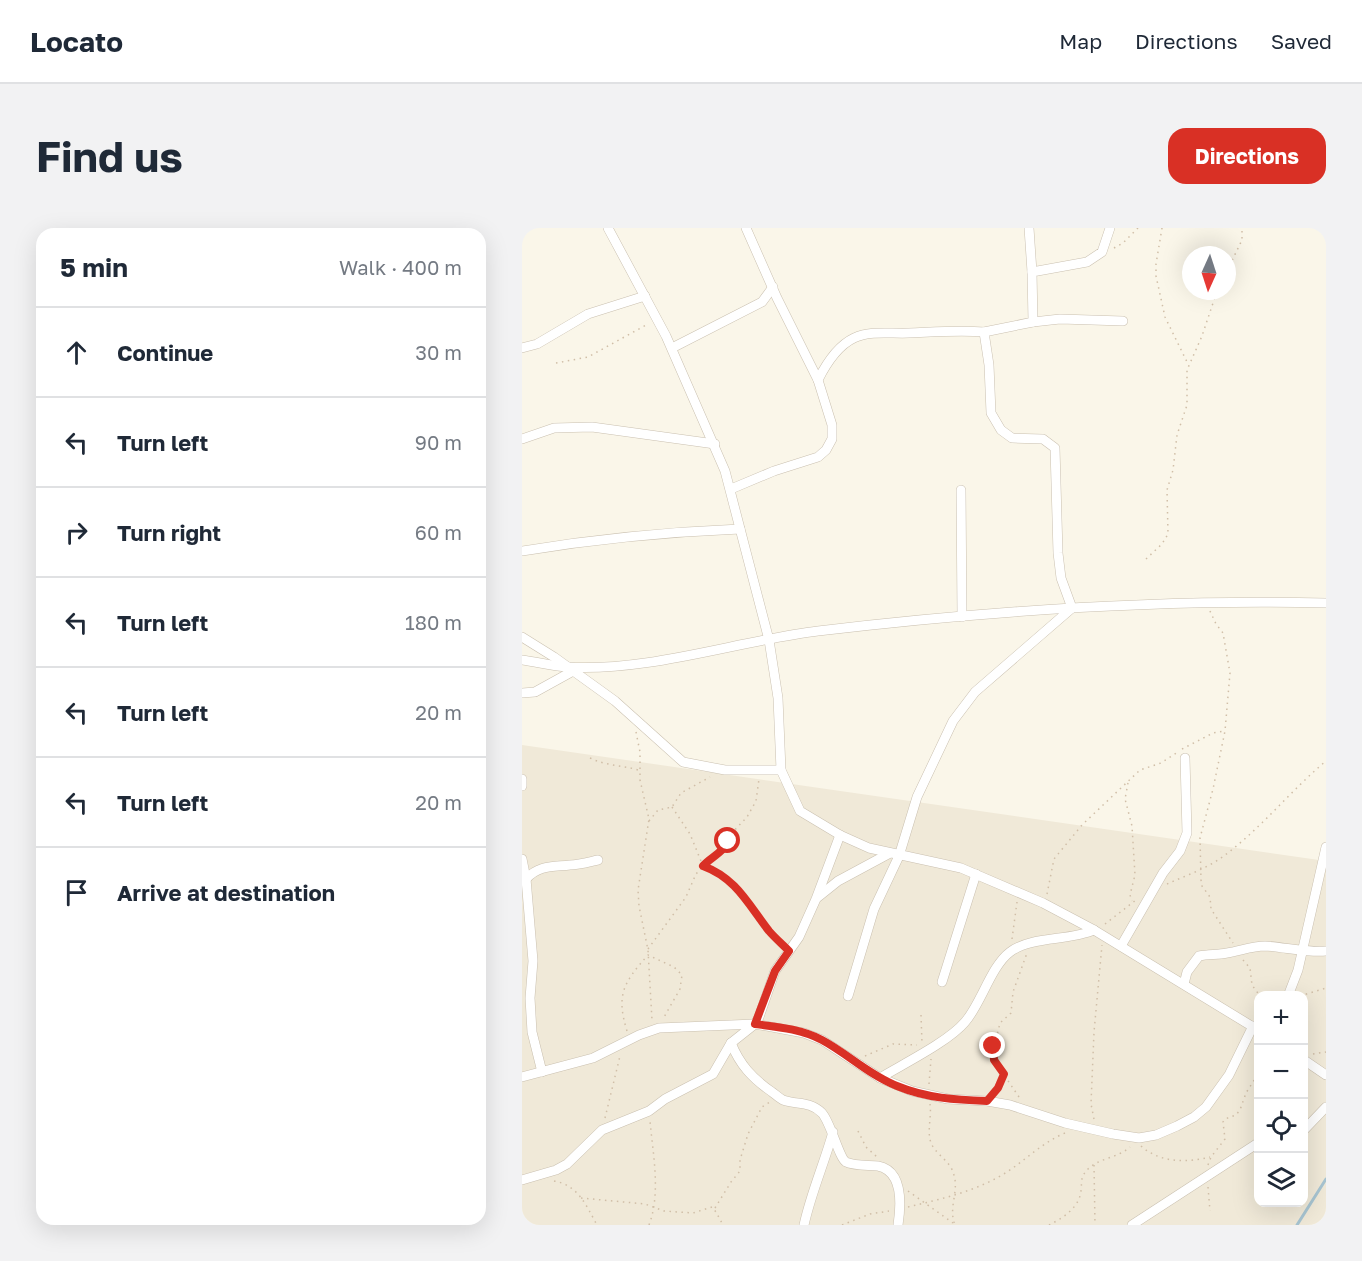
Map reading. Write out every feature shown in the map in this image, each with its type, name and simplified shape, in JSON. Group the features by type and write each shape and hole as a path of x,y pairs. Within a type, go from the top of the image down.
{"street":[{"path":"608,228 672,348 715,444 731,489 769,640 778,698 781,770 800,812 840,836 869,849 948,865 976,874 1043,903 1098,932 1254,1027"},
{"path":"731,489 774,471 818,457 826,450 832,439 832,425 818,380 746,228"},
{"path":"1029,228 1033,322"},
{"path":"1032,272 1088,262 1102,252 1110,228"},
{"path":"672,348 762,302 773,287"},
{"path":"522,348 537,344 588,314 645,296"},
{"path":"818,380 825,364 844,344 855,337 875,333 954,330 984,332 1060,319 1123,321"},
{"path":"984,332 992,413 1001,430 1012,438 1043,439 1055,448 1058,553 1061,578 1072,608"},
{"path":"522,439 554,428 592,427 715,444"},
{"path":"961,490 962,616"},
{"path":"522,551 649,534 740,529"},
{"path":"522,660 570,669 602,666 659,660 807,633 962,616 1072,608 1326,603"},
{"path":"848,996 874,909 895,854 935,756 962,707 975,692 1072,608"},
{"path":"522,637 615,701 683,762 724,770 781,770"},
{"path":"522,693 535,692 570,669"},
{"path":"1121,946 1163,873 1180,851 1187,833 1185,758"},
{"path":"522,779 522,786"},
{"path":"522,1180 556,1170 567,1164 602,1130 649,1111 665,1099 713,1074 731,1043 755,1024 775,971 799,938 840,836"},
{"path":"1290,991 1298,970 1326,847"},
{"path":"816,899 838,881 895,854"},
{"path":"522,859 526,879 525,902 533,962 532,1032 542,1072"},
{"path":"526,879 534,871 550,866 598,860"},
{"path":"942,982 976,874"},
{"path":"879,1078 944,1039 964,1023 1009,952 1030,944 1098,932"},
{"path":"1184,984 1187,972 1199,956 1260,946 1326,951"},
{"path":"522,979 531,987"},
{"path":"522,1077 593,1058 656,1029 755,1024 804,1033 822,1040 879,1078 929,1096 987,1101 1030,1111 1065,1123 1139,1138 1156,1135 1194,1117 1206,1107 1230,1075 1254,1032"},
{"path":"731,1043 739,1062 757,1082 783,1100 807,1103 822,1113 833,1132 840,1156 846,1162 881,1167 892,1173 898,1186 900,1209 898,1225"},
{"path":"1308,1061 1326,1075"},
{"path":"1308,1126 1326,1107"},
{"path":"804,1225 833,1132"},
{"path":"1132,1225 1254,1146"}],"path":[{"path":"1102,252 1120,246 1138,228"},
{"path":"1162,228 1156,276 1165,317 1188,364"},
{"path":"1236,252 1242,240 1242,228"},
{"path":"1146,560 1162,544 1167,534 1167,490 1173,470 1177,435 1187,405 1188,364 1202,336 1214,300"},
{"path":"556,363 588,357 657,318"},
{"path":"1207,604 1213,619 1223,633 1230,666 1225,731 1214,789 1200,838 1202,886 1210,897 1211,909 1250,968 1251,980 1257,991"},
{"path":"634,718 640,752 639,771 649,822 638,890 639,906 648,950 656,1029"},
{"path":"1043,903 1048,891 1054,859 1060,850 1082,825 1140,770 1161,763 1190,745 1225,731"},
{"path":"590,758 603,764 625,766 639,771"},
{"path":"1104,1132 1093,1118 1091,1104 1098,932 1133,902 1202,869 1234,848 1294,788 1326,761"},
{"path":"649,822 658,810 672,807 681,793 691,786 724,770"},
{"path":"648,950 686,897 696,874 711,858 723,850 730,835 751,812 756,801 760,771"},
{"path":"1128,782 1125,798 1132,826 1136,875 1130,896 1133,902"},
{"path":"672,807 690,834 703,866 727,878 772,934 789,951"},
{"path":"1009,952 1018,893"},
{"path":"1030,944 1013,992 1011,1013 1000,1023 993,1046 994,1060 1030,1111"},
{"path":"648,955 674,967 682,975 680,989 656,1029"},
{"path":"602,1130 626,1041 621,996 637,967 648,955"},
{"path":"1308,994 1326,988"},
{"path":"855,1062 892,1044 923,1046 921,1015"},
{"path":"932,1046 929,1096 930,1143 953,1171 956,1195 952,1210 955,1225"},
{"path":"1308,1057 1326,1052"},
{"path":"987,1101 998,1088 1004,1074"},
{"path":"1210,1211 1207,1169 1211,1157 1225,1139 1223,1122 1236,1115 1254,1080"},
{"path":"715,1209 740,1171 740,1160 748,1134 762,1107 774,1101 783,1100"},
{"path":"649,1111 656,1191 655,1208 649,1225"},
{"path":"842,1225 870,1214 956,1195 1003,1175 1048,1141 1065,1133"},
{"path":"1049,1225 1075,1207 1081,1193 1082,1175 1094,1164 1124,1152 1136,1141 1151,1154 1174,1160 1186,1161 1211,1157"},
{"path":"1094,1164 1095,1225"},
{"path":"554,1181 572,1187 597,1225"},
{"path":"581,1198 645,1204 660,1211 693,1213 710,1207 715,1209 724,1225"},
{"path":"926,1203 955,1225"}],"shaded area":[{"path":"522,745 1326,861 1326,1225 522,1225"}],"waterway":[{"path":"1297,1225 1326,1179"}],"route":[{"path":"728,841 725,848 703,866 727,878 772,934 789,951 775,971 755,1024 804,1033 822,1040 879,1078 912,1092 948,1099 987,1101 998,1088 1004,1074 994,1060 993,1046"}]}
